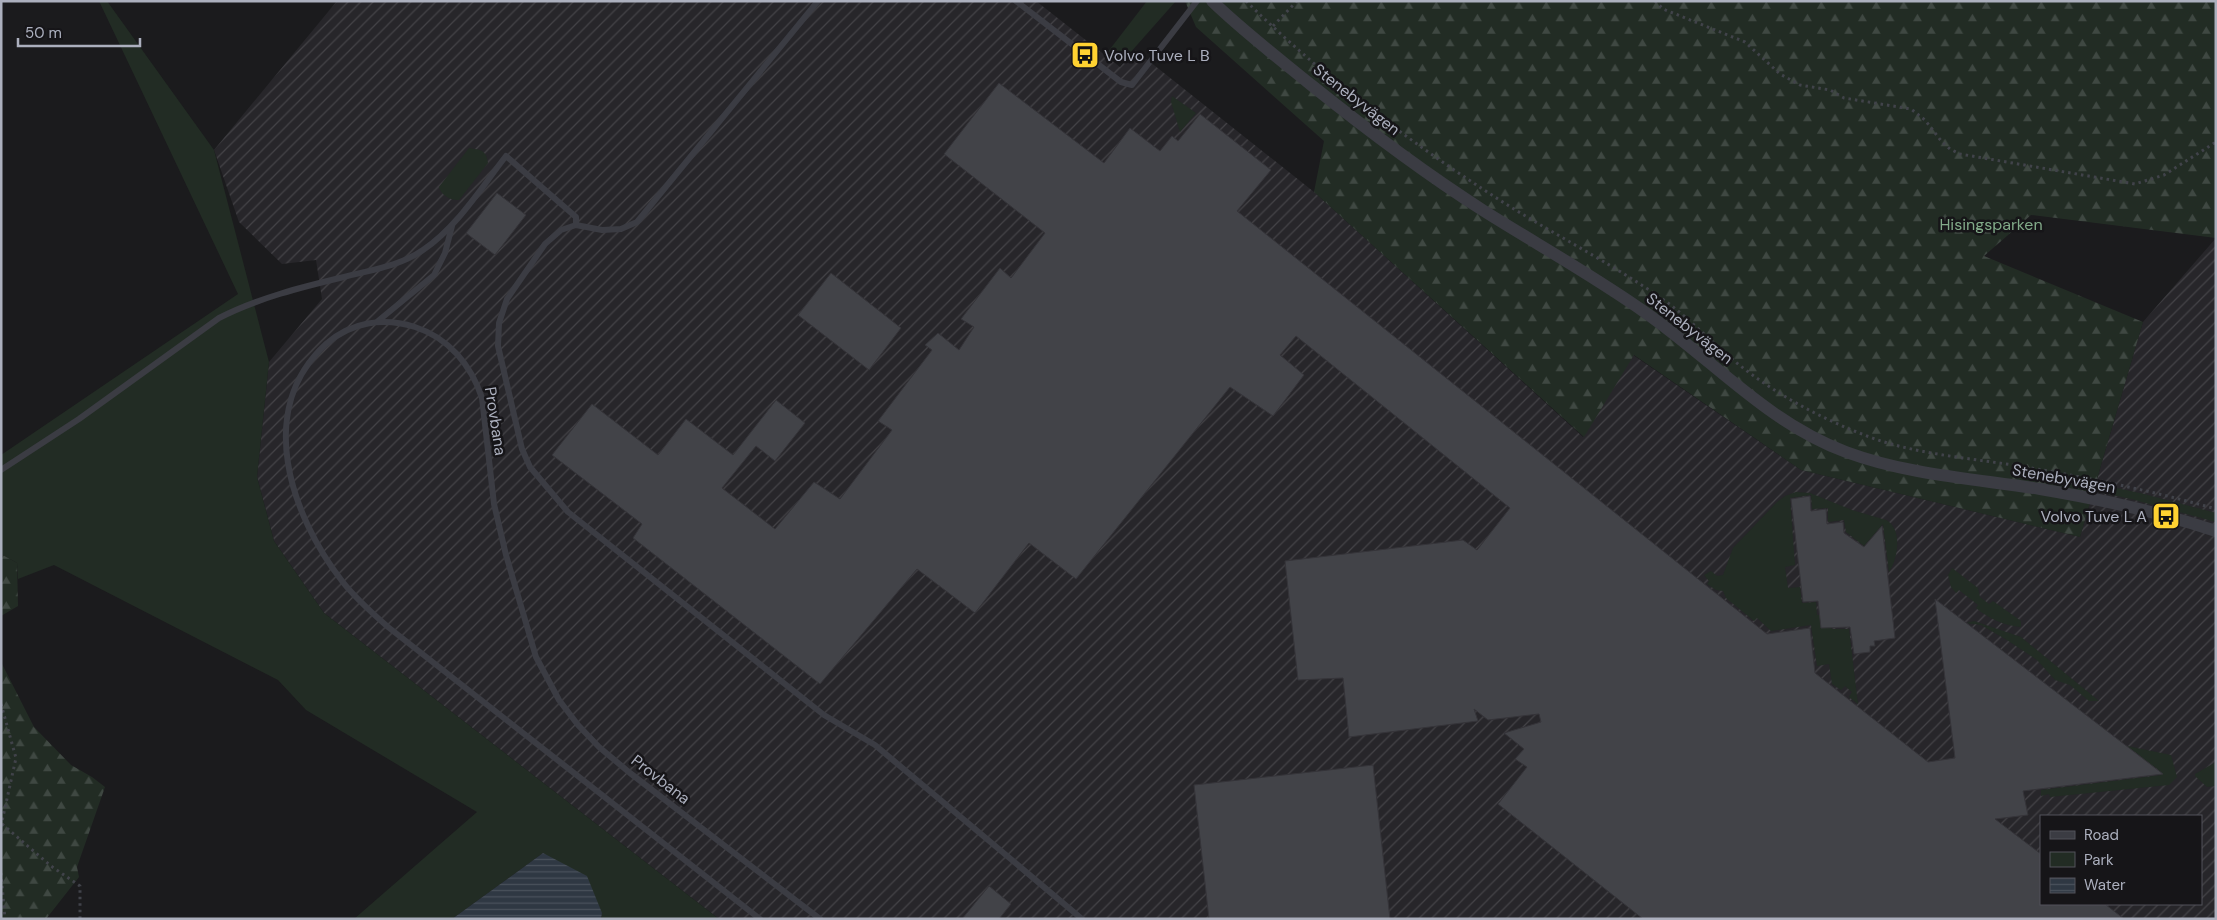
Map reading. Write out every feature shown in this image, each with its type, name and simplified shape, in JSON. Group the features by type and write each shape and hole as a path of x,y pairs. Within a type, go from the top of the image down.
{"street":[{"name":"Stenebyvägen","path":"1212,1 1287,65 1392,147 1487,213 1647,314 1756,401 1786,422 1816,439 1848,453 1886,464 2094,500 2166,516 2216,531"}],"lane":[{"path":"818,1 637,222 621,229 612,230 576,225 561,230 545,244 507,299 499,323 498,346 522,449 530,467 568,512 824,715 875,745 1082,919"},
{"path":"1016,1 1120,82 1132,85 1197,1"},
{"path":"1,470 79,419 218,318 252,303 312,285 402,262 423,250 452,224 506,156 576,217 576,225"},
{"path":"378,321 434,275 445,253 452,224"},
{"name":"Provbana","path":"760,919 388,627 366,607 329,563 300,507 290,473 286,437 289,404 304,370 322,348 343,332 360,324 378,321 406,324 441,339 459,355 476,382 482,398 494,504 506,555 536,656 559,700 578,725 599,747 820,919"}],"path":[{"path":"1246,1 1313,62 1404,134 1501,201 1661,298 1762,382 1789,400 1821,417 1879,440 1920,450 2084,477 2216,509"},
{"path":"1273,26 1297,1"},
{"path":"1655,1 1663,9 1745,42 1780,74 1800,85 1830,90 1844,98 1911,109 1926,120 1950,150 1960,154 2135,184 2164,175 2216,142"},
{"path":"1,704 16,758 2,825 51,866 80,886 80,919"},
{"path":"1,873 5,919"}],"shaded area":[{"path":"337,1 1036,1 1120,67 1135,50 1314,192 1583,437 1633,355 1801,470 2080,537 2143,322 2216,238 2216,919 719,919 324,613 274,541 257,477 269,362 322,299 316,260 282,264 239,222 214,150"}],"green space":[{"path":"99,1 107,1 214,150 269,362 257,477 274,541 324,613 719,919 601,919 602,913 543,853 452,919 354,919 477,812 306,710 278,680 54,565 18,579 17,563 1,554 1,455 238,294"},
{"path":"1147,1 1176,1 1122,62 1107,53"},
{"name":"Hisingsparken","path":"1185,1 2216,1 2216,238 2031,215 1984,256 2143,322 2080,537 1801,470 1634,355 1584,437 1314,192 1324,141 1196,27"},
{"path":"1172,96 1196,113 1180,132 1171,102"},
{"path":"469,148 484,153 488,163 459,200 453,200 444,195 439,187"},
{"path":"2067,477 2144,494 2216,513 2216,522 2131,499 2069,486"},
{"path":"1796,492 1810,493 1852,510 1886,520 1895,530 1897,544 1895,560 1889,572 1883,524 1864,546 1846,532 1844,520 1828,522 1828,508 1812,509 1811,495 1790,498 1795,565 1785,567 1788,588 1800,587 1802,603 1816,602 1817,615 1830,615 1832,629 1849,629 1858,704 1849,697 1852,692 1845,686 1841,690 1832,684 1829,664 1817,666 1811,625 1771,631 1757,618 1754,621 1726,598 1723,591 1716,590 1707,584 1709,581 1704,575 1711,571 1717,576 1723,575 1733,548 1777,502 1785,496"},
{"path":"1,554 17,563 18,606 1,616"},
{"path":"1952,568 1978,588 1980,597 1989,604 1993,601 2021,621 2021,627 2009,625 1991,618 1976,608 1978,605 1959,590 1956,593 1951,587 1948,575"},
{"path":"1974,621 2021,637 2099,701 2089,701 2070,685 2055,680 2037,660 2007,640 1981,625 1966,623"},
{"path":"1,662 34,727 71,765 105,787 77,867 79,877 46,919 1,919"},
{"path":"2127,746 2171,755 2177,777 2169,785 2050,797 2049,794 2041,796 2041,790 2161,775 2161,772"},
{"path":"2216,762 2216,786 2207,787 2195,774"}],"water":[{"path":"543,853 587,876 602,913 601,919 452,919"}],"building":[{"path":"999,83 1104,163 1130,128 1160,151 1172,136 1178,141 1200,114 1271,170 1237,211 1767,634 1810,628 1815,673 1928,762 1955,758 1935,599 2163,774 2023,791 2028,815 1995,819 2040,853 2040,905 2106,905 2124,919 1643,919 1498,804 1527,767 1515,759 1524,749 1504,733 1541,722 1539,714 1488,720 1474,709 1478,721 1349,737 1343,678 1298,680 1285,561 1463,540 1477,550 1510,508 1296,336 1280,355 1304,375 1273,416 1230,387 1076,579 1029,543 975,613 917,569 820,684 633,538 642,524 552,455 592,404 658,455 686,419 733,455 776,400 805,423 775,461 756,446 722,488 775,529 814,482 840,499 892,430 878,421 932,350 925,345 938,333 959,350 974,327 961,319 1000,268 1011,278 1045,233 944,154"},
{"path":"497,193 526,215 495,255 466,233"},
{"path":"831,273 901,328 869,370 798,315"},
{"path":"1810,496 1811,511 1826,509 1827,524 1843,522 1844,533 1864,547 1882,526 1895,638 1874,641 1875,646 1870,646 1870,652 1854,654 1850,627 1821,628 1818,601 1803,602 1791,499"},
{"path":"1373,765 1390,919 1209,919 1194,785"},
{"path":"989,886 1011,904 999,919 962,919"}],"place":[{"name":"Volvo Tuve L B","path":"1085,55"},
{"name":"Volvo Tuve L A","path":"2166,516"}]}
